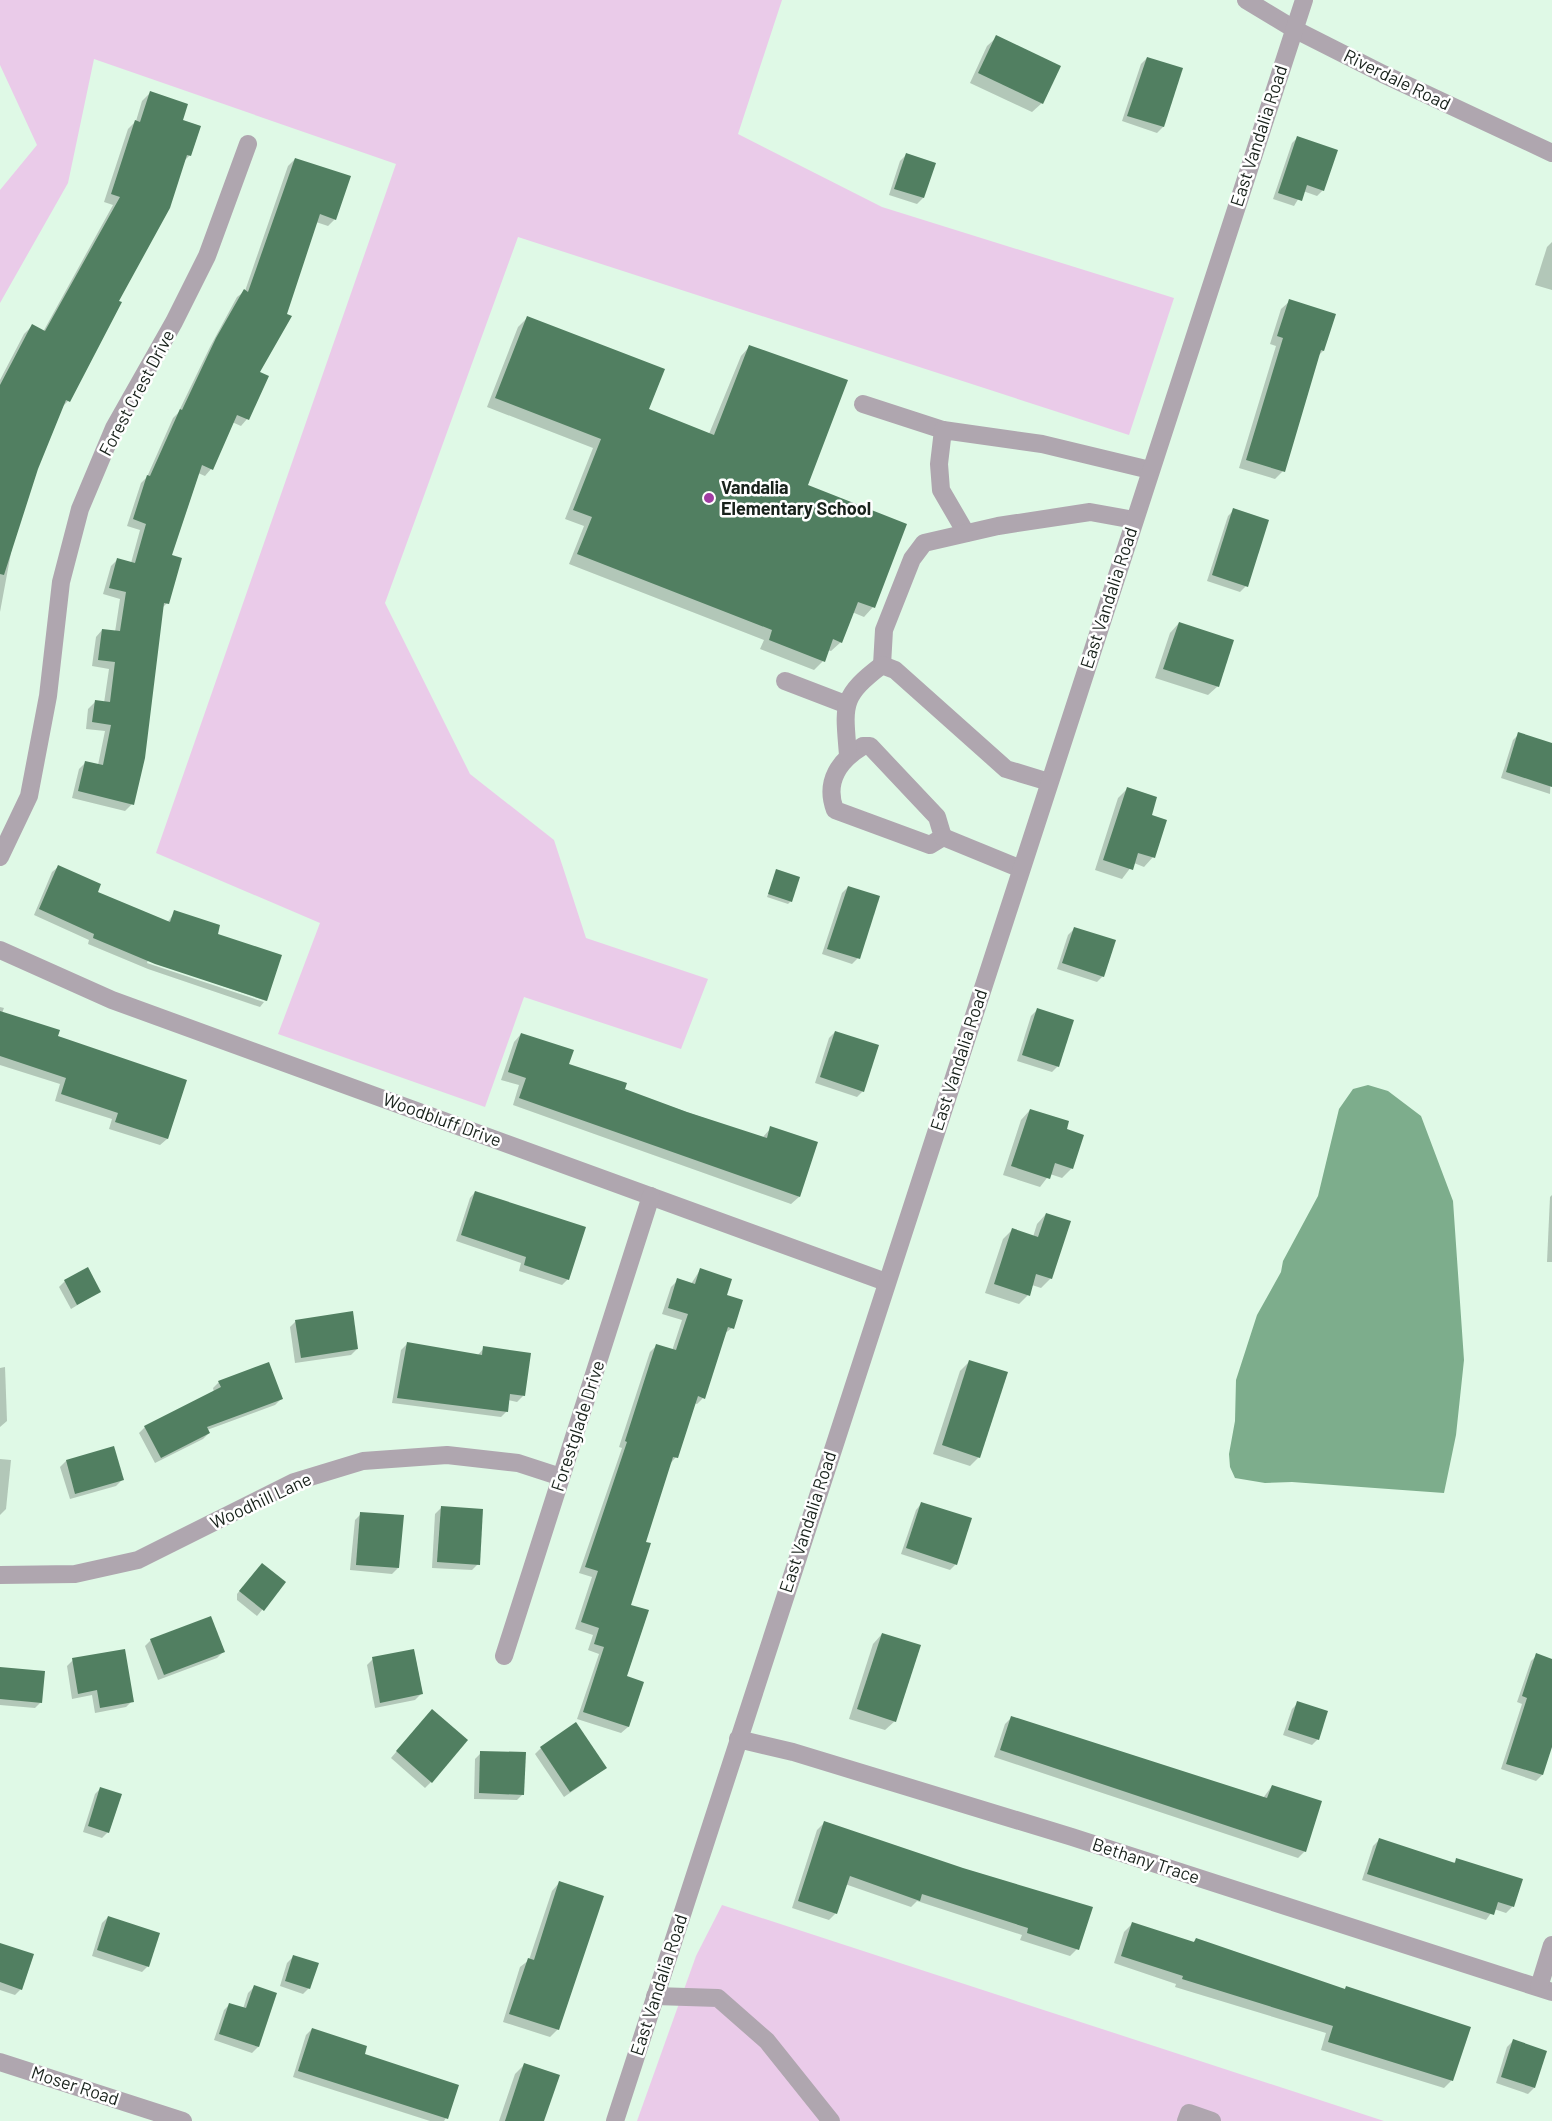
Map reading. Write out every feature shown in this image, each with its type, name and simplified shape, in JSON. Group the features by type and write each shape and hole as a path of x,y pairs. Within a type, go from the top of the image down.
{"street":[{"name":"Riverdale Road","path":"1246,0 1294,28 1552,153"},
{"name":"East Vandalia Road","path":"615,2121 1304,0"},
{"name":"Forest Crest Drive","path":"0,857 28,796 48,696 61,582 80,509 114,428 174,322 207,256 248,144"},
{"path":"863,404 943,430 1042,444 1150,470"},
{"path":"943,430 939,464 940,490 966,533"},
{"path":"848,755 845,704 860,682 882,665 884,630 912,559 924,543 966,533 1090,512 1134,520"},
{"path":"882,665 895,670 1006,769 1049,782"},
{"path":"785,681 845,704"},
{"path":"863,746 870,746 937,817 943,837 930,845 835,810 832,783 837,767 848,755 863,746"},
{"path":"943,837 1021,869"},
{"name":"Woodbluff Drive","path":"0,950 112,1000 886,1282"},
{"name":"Forestglade Drive","path":"504,1656 651,1196"},
{"name":"Woodhill Lane","path":"0,1575 75,1574 138,1560 294,1482 363,1461 447,1455 518,1463 561,1477"},
{"name":"Bethany Trace","path":"738,1739 793,1752 1072,1836 1545,1990"},
{"path":"1545,1990 1552,1945"},
{"path":"655,1996 718,1998 767,2041 831,2121"},
{"name":"Moser Road","path":"0,2062 173,2119"},
{"path":"1186,2121 1189,2113 1212,2121"}],"shaded area":[{"path":"0,0 782,0 738,134 882,207 1174,298 1129,435 518,237 385,603 470,774 554,840 586,938 708,979 681,1049 524,997 485,1107 278,1034 320,923 156,853 396,164 94,59 68,183 0,303 0,190 37,145 0,65"},
{"path":"1368,1085 1388,1091 1421,1116 1453,1201 1464,1360 1456,1435 1444,1493 1292,1482 1265,1483 1235,1478 1230,1467 1229,1454 1235,1421 1236,1380 1257,1315 1318,1196 1339,1109 1353,1089"},
{"path":"722,1905 1384,2121 637,2121 696,1956"}],"building":[{"path":"996,35 1061,66 1043,104 978,73"},
{"path":"1147,57 1183,68 1164,127 1127,116"},
{"path":"150,91 188,104 183,120 201,126 191,156 187,155 170,208 119,301 122,302 70,402 66,400 38,469 4,575 0,574 0,385 32,324 45,331 120,197 111,194 135,120 140,122"},
{"path":"1297,136 1338,150 1324,191 1307,185 1302,201 1278,193"},
{"path":"906,153 936,163 924,198 894,189"},
{"path":"295,158 351,176 336,220 320,214 287,314 292,316 260,372 269,376 249,420 237,415 213,470 202,465 172,555 182,558 169,604 164,603 145,758 134,805 78,791 85,761 103,765 111,725 92,722 95,700 110,702 115,662 98,660 102,629 120,631 126,592 109,588 117,558 135,563 146,524 133,519 147,475 150,476 180,409 182,410 216,338 244,289 248,292"},
{"path":"1289,299 1336,314 1324,351 1321,350 1285,472 1246,460 1283,338 1277,336"},
{"name":"Vandalia Elementary School","path":"527,316 665,369 649,409 714,435 749,345 848,380 808,485 907,524 875,608 858,602 842,643 833,639 825,662 769,640 772,630 577,554 592,517 573,510 601,439 495,398"},
{"path":"1233,508 1269,520 1248,587 1212,575"},
{"path":"1179,622 1234,640 1219,687 1163,669"},
{"path":"1518,732 1552,743 1552,787 1506,772"},
{"path":"1127,787 1157,797 1152,815 1167,820 1155,858 1138,853 1133,870 1103,860"},
{"path":"58,865 101,884 98,892 170,922 174,910 220,925 218,934 282,955 267,1001 155,964 93,938 94,934 39,909"},
{"path":"776,869 800,877 792,902 768,894"},
{"path":"848,886 880,896 860,959 827,949"},
{"path":"1074,927 1116,940 1104,977 1062,963"},
{"path":"1037,1008 1074,1020 1059,1067 1022,1055"},
{"path":"0,1011 60,1030 58,1036 187,1080 168,1139 115,1122 118,1113 61,1094 66,1078 0,1056"},
{"path":"835,1031 879,1045 864,1092 820,1077"},
{"path":"521,1033 574,1050 569,1064 627,1083 625,1089 687,1112 767,1138 770,1126 818,1142 800,1197 519,1098 526,1078 508,1072"},
{"path":"1030,1109 1069,1121 1067,1129 1084,1135 1073,1169 1055,1163 1050,1179 1011,1166"},
{"path":"475,1191 586,1227 569,1280 524,1265 526,1257 461,1235"},
{"path":"1046,1213 1071,1221 1052,1279 1036,1274 1030,1296 994,1284 1012,1228 1038,1237"},
{"path":"88,1267 101,1292 77,1305 64,1280"},
{"path":"700,1268 732,1279 727,1295 743,1300 734,1329 728,1327 705,1399 698,1396 678,1458 673,1457 646,1542 651,1543 631,1605 649,1610 627,1676 644,1682 629,1727 583,1712 604,1647 594,1644 599,1628 581,1622 598,1571 585,1567 627,1442 625,1441 656,1344 676,1350 688,1314 668,1308 677,1278 695,1284"},
{"path":"353,1311 358,1349 301,1358 295,1320"},
{"path":"407,1342 482,1355 483,1346 531,1353 525,1396 510,1394 508,1412 397,1398"},
{"path":"969,1360 1008,1372 980,1458 942,1445"},
{"path":"269,1362 283,1399 207,1427 210,1433 161,1458 144,1426 221,1387 218,1381"},
{"path":"114,1446 124,1480 75,1494 66,1460"},
{"path":"921,1502 972,1518 957,1565 906,1548"},
{"path":"441,1506 483,1509 480,1565 437,1562"},
{"path":"360,1512 404,1515 399,1568 356,1565"},
{"path":"262,1563 286,1582 264,1611 239,1591"},
{"path":"211,1616 225,1652 164,1675 150,1639"},
{"path":"882,1633 921,1645 896,1722 857,1709"},
{"path":"125,1649 134,1702 100,1708 97,1690 78,1694 72,1658"},
{"path":"414,1649 423,1694 380,1703 372,1657"},
{"path":"1536,1653 1552,1659 1552,1747 1543,1775 1506,1764 1527,1698 1522,1696"},
{"path":"0,1667 45,1671 42,1703 0,1699"},
{"path":"1297,1701 1328,1711 1319,1740 1288,1730"},
{"path":"432,1709 468,1740 432,1783 396,1751"},
{"path":"1011,1716 1267,1798 1272,1785 1322,1801 1306,1852 1000,1750"},
{"path":"576,1722 607,1768 570,1792 540,1747"},
{"path":"480,1751 526,1752 524,1795 479,1793"},
{"path":"100,1787 122,1794 109,1833 88,1826"},
{"path":"824,1821 963,1868 1093,1907 1079,1950 1027,1933 1028,1928 922,1894 920,1901 850,1876 837,1914 798,1901"},
{"path":"1379,1838 1455,1863 1456,1858 1523,1879 1514,1907 1498,1902 1494,1915 1367,1874"},
{"path":"559,1881 604,1896 559,2030 509,2014 528,1958 534,1960"},
{"path":"108,1916 160,1933 149,1967 97,1950"},
{"path":"1132,1922 1194,1942 1196,1938 1345,1989 1346,1986 1471,2027 1453,2081 1328,2042 1333,2026 1182,1979 1183,1976 1121,1956"},
{"path":"0,1943 34,1954 22,1990 0,1982"},
{"path":"293,1955 319,1963 310,1989 285,1981"},
{"path":"254,1985 277,1993 259,2047 219,2034 229,2003 246,2008"},
{"path":"312,2028 367,2046 365,2054 459,2085 448,2119 298,2071"},
{"path":"1513,2039 1547,2051 1535,2088 1501,2077"},
{"path":"524,2063 560,2075 544,2121 505,2121"}],"place":[{"name":"Vandalia Elementary School","path":"709,498"}]}
